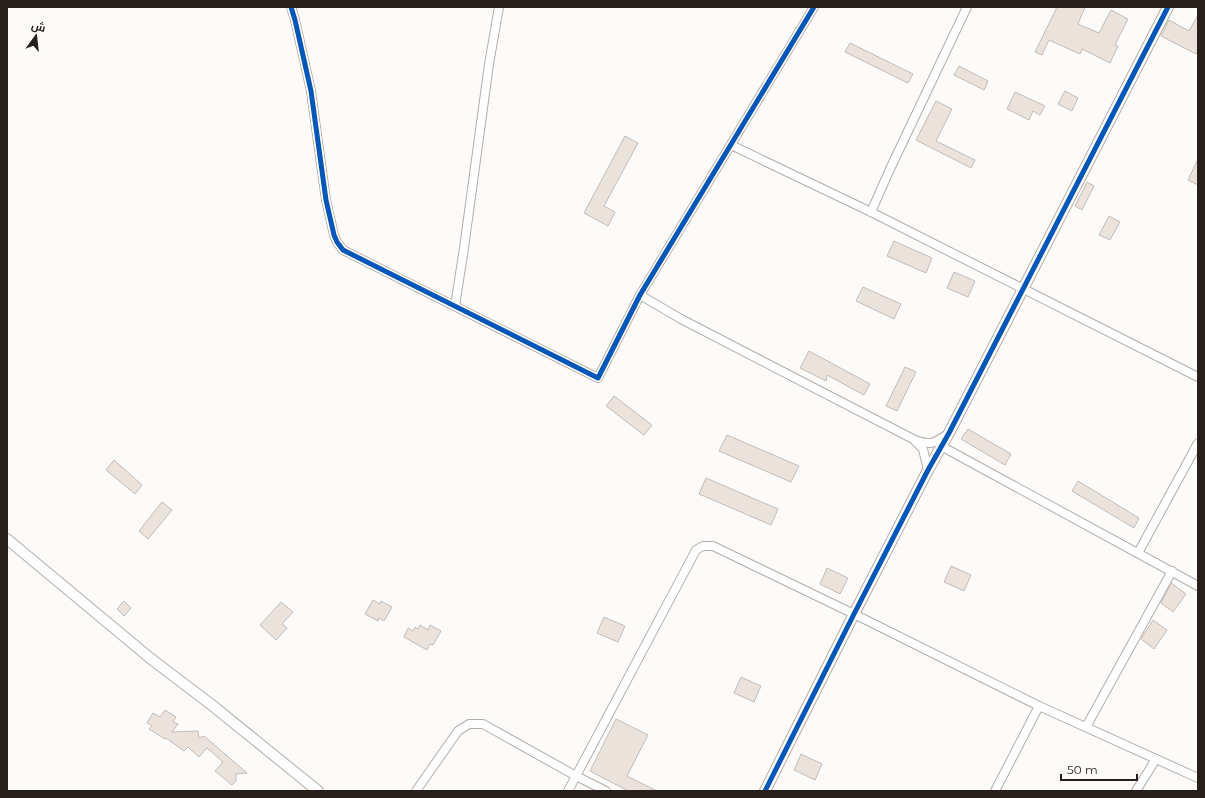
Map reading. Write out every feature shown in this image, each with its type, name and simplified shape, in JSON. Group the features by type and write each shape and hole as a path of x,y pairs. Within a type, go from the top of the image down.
{"street":[{"path":"291,7 311,91 326,200 337,242 343,250 598,378 640,295 814,7"},
{"path":"455,306 489,64 499,7"},
{"path":"871,212 967,7"},
{"path":"765,791 928,470 949,433 1168,7"},
{"path":"731,145 871,212 1198,377"},
{"path":"640,295 681,319 915,440 925,444 934,442 949,433"},
{"path":"915,440 923,449 928,470"},
{"path":"1138,553 1198,443"},
{"path":"941,446 1198,586"},
{"path":"7,539 150,658 213,706 318,791"},
{"path":"568,791 696,550 703,546 713,546 1039,706 1198,778"},
{"path":"1086,727 1172,571"},
{"path":"995,791 1039,706"},
{"path":"416,791 458,731 469,724 483,724 606,791"},
{"path":"1136,791 1156,759"}],"building":[{"path":"1057,7 1085,7 1078,24 1099,33 1111,10 1128,19 1115,45 1118,46 1110,63 1082,49 1080,54 1049,40 1042,55 1035,52"},
{"path":"1198,15 1198,50 1196,54 1161,36 1169,20 1189,31"},
{"path":"850,43 913,74 908,83 845,52"},
{"path":"959,66 988,81 984,90 954,75"},
{"path":"1065,91 1078,98 1072,111 1058,104"},
{"path":"1015,92 1045,106 1040,115 1033,111 1029,120 1007,109"},
{"path":"936,101 952,109 936,141 975,160 971,168 916,140"},
{"path":"625,136 638,143 604,206 615,212 608,226 584,213"},
{"path":"1198,159 1198,185 1188,180"},
{"path":"1087,182 1094,186 1082,210 1075,206"},
{"path":"1109,216 1120,222 1110,240 1099,235"},
{"path":"894,241 932,258 926,273 887,256"},
{"path":"954,272 975,281 968,297 947,288"},
{"path":"863,287 901,304 894,319 856,301"},
{"path":"809,351 870,384 864,395 827,375 826,381 800,368"},
{"path":"905,367 916,372 897,411 886,406"},
{"path":"614,396 652,425 644,435 606,406"},
{"path":"968,429 1011,454 1005,465 961,439"},
{"path":"727,435 799,466 791,482 719,451"},
{"path":"114,460 142,485 135,494 106,470"},
{"path":"706,478 778,509 771,525 699,494"},
{"path":"1078,481 1139,518 1134,528 1072,491"},
{"path":"162,502 172,510 148,539 139,531"},
{"path":"951,566 971,575 964,591 944,582"},
{"path":"827,568 848,578 840,594 820,584"},
{"path":"1171,583 1186,594 1173,612 1161,603"},
{"path":"373,600 380,604 381,601 392,607 384,621 379,618 378,621 365,614"},
{"path":"124,601 131,608 124,616 117,609"},
{"path":"281,602 293,612 282,624 287,628 276,640 260,625"},
{"path":"604,617 625,626 618,642 597,633"},
{"path":"1153,620 1167,630 1154,649 1141,639"},
{"path":"420,625 428,630 430,625 441,631 433,645 430,644 427,650 404,637 408,628 413,631 415,627 418,629"},
{"path":"741,677 761,686 754,702 734,693"},
{"path":"165,710 176,717 173,722 178,724 172,732 198,731 199,738 204,736 247,773 236,774 236,781 232,785 215,771 223,762 207,748 199,757 188,747 184,751 166,738 165,739 149,729 152,726 147,723 153,713 160,717"},
{"path":"616,719 648,735 627,776 657,791 628,791 590,771"},
{"path":"801,754 822,764 815,780 794,770"}],"cycle path":[{"path":"291,7 311,91 326,200 334,235 343,250 598,378 640,295 814,7"},
{"path":"765,791 928,470 949,433 1168,7"}]}
